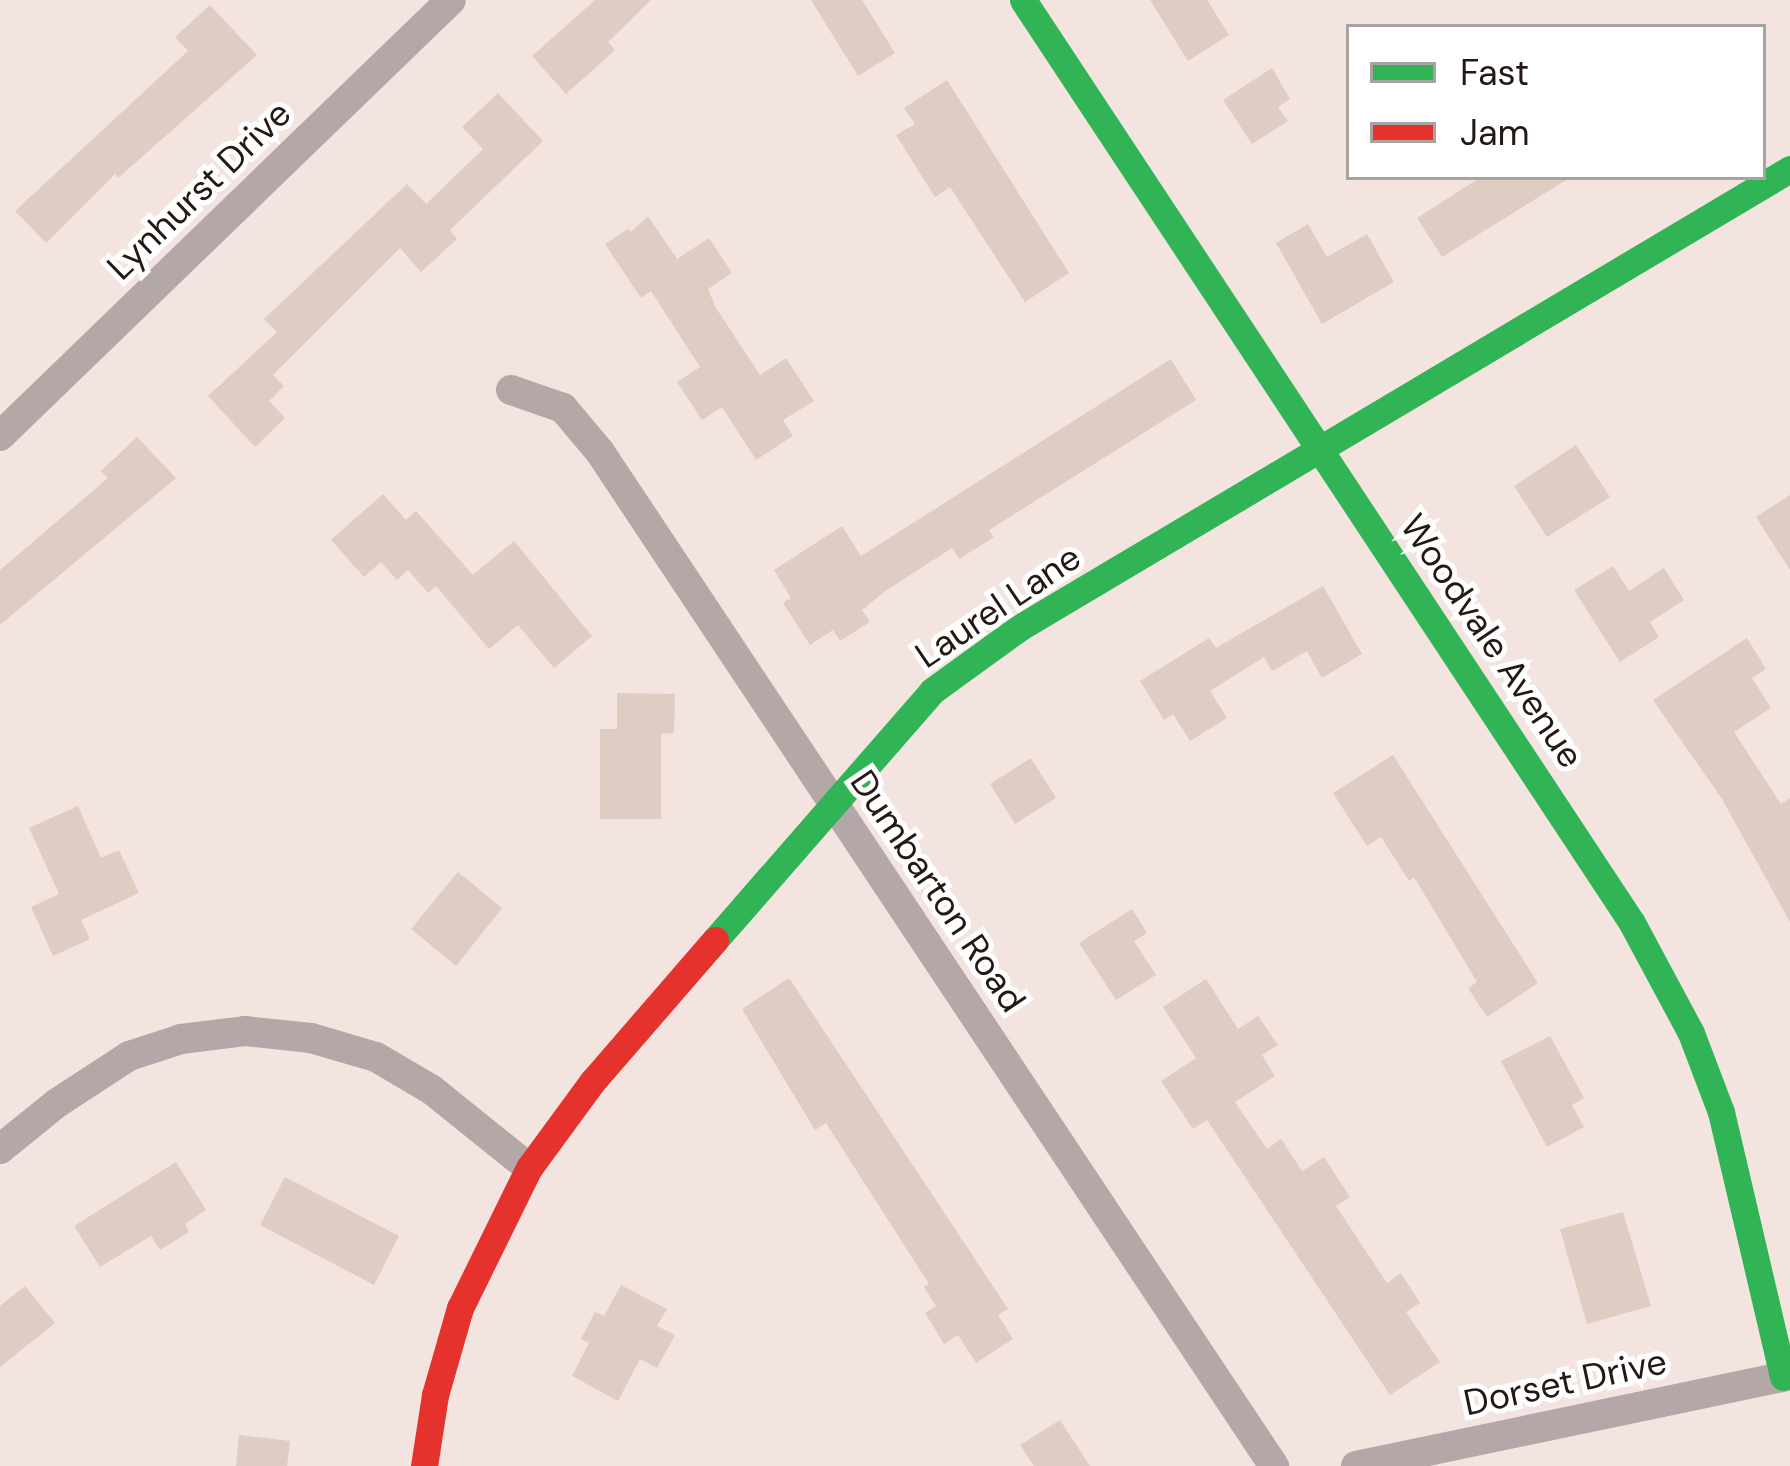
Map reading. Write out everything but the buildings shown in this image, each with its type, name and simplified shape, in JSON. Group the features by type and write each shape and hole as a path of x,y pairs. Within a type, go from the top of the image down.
{"street":[{"name":"Lynhurst Drive","path":"0,436 451,0"},
{"name":"Woodvale Avenue","path":"1023,0 1632,922 1690,1033 1720,1112 1786,1376"},
{"name":"Laurel Lane","path":"424,1466 435,1395 460,1308 529,1168 592,1082 932,691 1019,628 1790,169"},
{"name":"Dumbarton Road","path":"511,390 563,408 601,452 1274,1466"},
{"path":"0,1149 57,1103 129,1055 181,1040 245,1031 311,1038 376,1058 432,1090 529,1168"},
{"name":"Dorset Drive","path":"1356,1466 1786,1376"}],"traffic: fast":[{"path":"1023,0 1632,923 1691,1033 1721,1112 1783,1377"},
{"path":"715,940 932,691 1019,628 1790,169"}],"traffic: jam":[{"path":"424,1466 435,1395 460,1308 529,1168 592,1082 715,940"}]}
